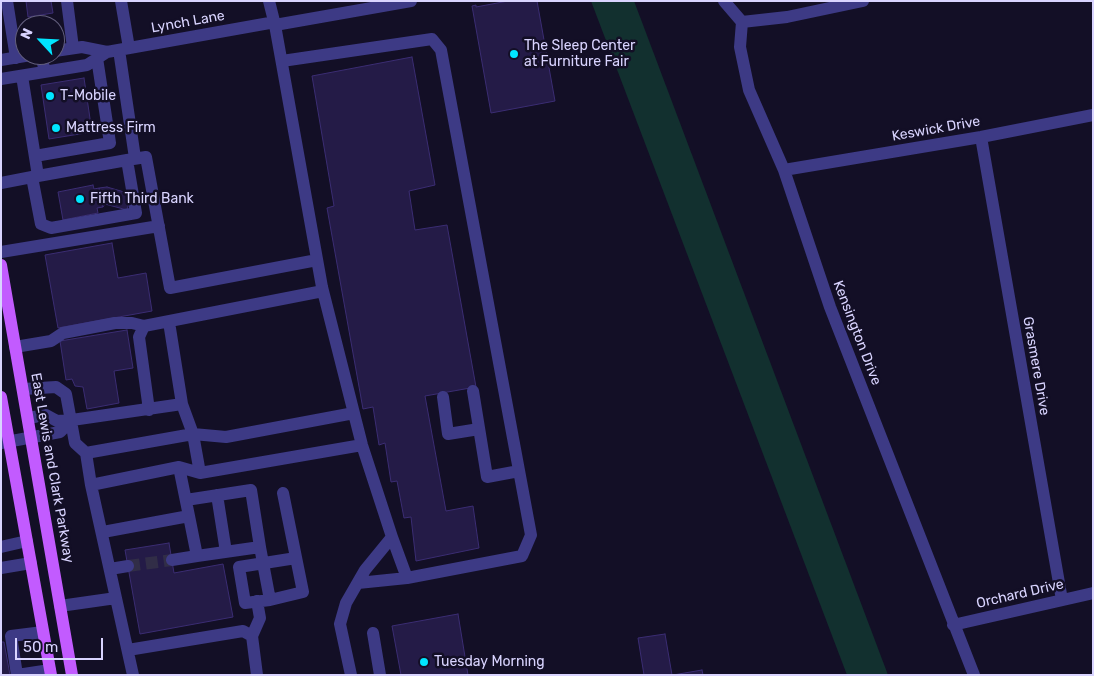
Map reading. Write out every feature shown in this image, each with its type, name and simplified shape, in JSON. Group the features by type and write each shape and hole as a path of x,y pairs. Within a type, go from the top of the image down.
{"main road":[{"name":"East Lewis and Clark Parkway","path":"1,266 72,675"},
{"path":"1,399 5,442 27,541 50,672"}],"street":[{"path":"7,1 15,52"},
{"path":"66,1 73,48"},
{"path":"35,156 110,143 113,52 121,1"},
{"path":"269,1 275,24 323,291 362,445 407,578"},
{"name":"Lynch Lane","path":"1,79 87,65 113,52 411,1"},
{"path":"724,1 742,22 787,16 863,1"},
{"name":"Kensington Drive","path":"742,22 740,47 749,90 784,170 830,307 974,675"},
{"path":"282,62 432,39 440,50 531,535 522,556 407,578 358,582"},
{"name":"Lynch Lane","path":"65,49 82,47 113,52"},
{"path":"22,76 35,156 35,176 41,224 51,228 64,227 136,213 131,159 113,52"},
{"path":"1,60 15,58"},
{"path":"44,65 46,72"},
{"name":"Keswick Drive","path":"784,170 981,137 1093,115"},
{"name":"Grasmere Drive","path":"981,137 1062,600"},
{"path":"1,183 146,157 170,288 317,260"},
{"path":"1,252 159,226"},
{"path":"15,347 51,342 63,333 115,323 132,323 144,326 323,291"},
{"path":"169,322 182,404 193,434 200,473"},
{"path":"144,326 139,337 149,410"},
{"path":"23,389 56,387 66,394 75,443 86,453 91,485 103,532 133,675"},
{"path":"473,391 487,477 519,471"},
{"path":"443,397 448,434 479,428"},
{"path":"28,418 46,415 57,421 72,420 182,404"},
{"path":"86,453 193,434 226,437 354,413"},
{"path":"5,442 60,432 72,420"},
{"path":"91,485 178,468 200,473 362,445"},
{"path":"178,468 197,556"},
{"path":"186,500 251,490 262,563 264,601 260,618 252,636 257,675"},
{"path":"283,493 303,592 264,601 245,603 239,567 296,558"},
{"path":"217,496 226,552"},
{"path":"103,532 189,516"},
{"path":"351,675 340,624 346,603 365,570 392,537"},
{"path":"1,547 27,541"},
{"path":"172,560 260,547"},
{"path":"1,568 31,563"},
{"path":"110,569 128,566"},
{"name":"Orchard Drive","path":"953,625 1093,594"},
{"path":"60,606 116,598"},
{"path":"128,650 243,631 252,636"},
{"path":"43,632 12,636 17,675 50,672"},
{"path":"373,633 380,675"}],"green space":[{"path":"591,1 634,1 888,675 847,675"}],"building":[{"path":"26,1 51,1 53,13 28,15"},
{"name":"The Sleep Center at Furniture Fair","path":"508,1 537,1 555,101 491,113 472,6 476,5 476,7"},
{"path":"412,57 435,185 409,191 415,230 447,225 476,387 425,396 446,511 473,506 479,548 416,561 411,517 404,518 397,481 391,482 385,443 379,445 373,407 363,409 327,208 334,206 312,76"},
{"path":"84,78 92,132 49,139 41,85"},
{"name":"Fifth Third Bank","path":"93,185 94,189 99,188 103,207 97,208 98,213 63,220 58,192"},
{"path":"107,187 131,194 127,210 105,204 103,207 99,188"},
{"path":"112,243 118,278 146,273 152,311 58,328 45,255"},
{"path":"127,330 133,368 114,371 119,403 87,409 83,387 75,386 72,379 66,380 60,341"},
{"path":"169,543 174,573 223,564 233,617 140,634 125,550"},
{"path":"458,614 468,675 401,675 392,626"},
{"path":"665,634 672,675 644,675 638,638"},
{"path":"1,642 4,642 10,675 1,675"},
{"path":"702,670 703,675 673,675"}],"tunnel":[{"path":"128,566 172,560"}],"place":[{"name":"The Sleep Center at Furniture Fair","path":"514,54"},
{"name":"T-Mobile","path":"50,96"},
{"name":"Mattress Firm","path":"56,128"},
{"name":"Fifth Third Bank","path":"80,199"},
{"name":"Tuesday Morning","path":"424,662"}]}
